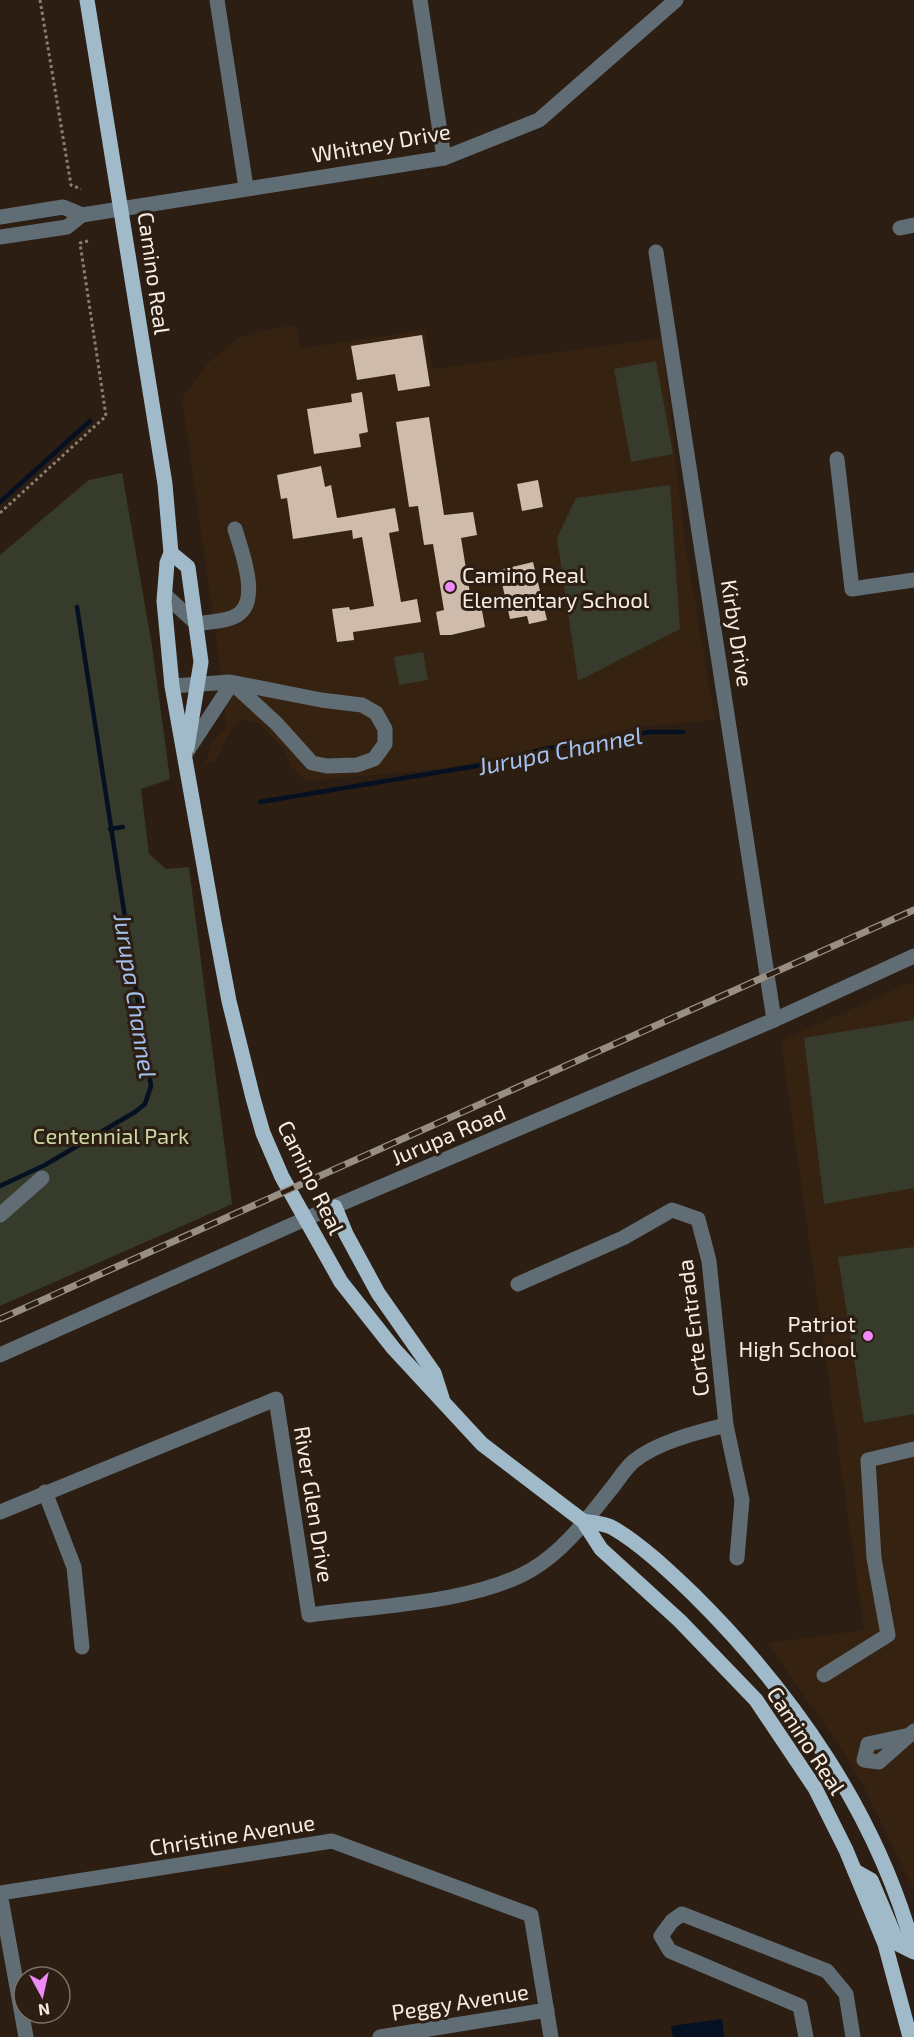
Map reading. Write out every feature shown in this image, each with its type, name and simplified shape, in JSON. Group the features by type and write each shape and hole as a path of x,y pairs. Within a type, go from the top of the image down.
{"main road":[{"name":"Camino Real","path":"87,0 123,207 165,484 171,553 167,563 165,595 172,686 186,753 229,1001 252,1098 263,1133 277,1166 305,1219 341,1282 366,1316 482,1444 583,1521 601,1549 680,1621 756,1700 815,1788 855,1872 885,1944 910,2037"},
{"name":"Camino Real","path":"171,553 188,567 201,662 186,753"},
{"path":"335,1207 345,1234 378,1293 435,1372 444,1404"},
{"name":"Camino Real","path":"583,1521 612,1527 673,1576 760,1664 805,1724 856,1808 888,1874 905,1917 914,1951"},
{"path":"855,1872 871,1880 898,1944 914,1951"}],"street":[{"path":"217,0 246,187"},
{"path":"420,0 444,158"},
{"name":"Whitney Drive","path":"0,237 68,227 82,215 123,207 444,158 539,120 675,0"},
{"name":"Whitney Drive","path":"0,217 63,207 82,215"},
{"path":"26,212 28,233"},
{"name":"Kirby Drive","path":"656,252 774,1020"},
{"path":"837,459 852,589 914,580"},
{"path":"165,595 197,624 228,618 242,611 250,595 245,561 235,529"},
{"path":"172,686 232,683 321,700 362,705 376,713 385,729 385,744 374,759 357,765 327,766 312,763 276,723 232,683"},
{"path":"186,753 232,683"},
{"name":"Jurupa Road","path":"0,1354 305,1219 774,1020 914,956"},
{"path":"0,1215 42,1178"},
{"name":"Corte Entrada","path":"518,1284 624,1238 672,1210 698,1218 709,1261 726,1425 742,1500 737,1558"},
{"name":"River Glen Drive","path":"0,1512 276,1399 309,1615 483,1590 533,1569 555,1552 583,1521"},
{"path":"583,1521 634,1461 683,1435 726,1425"},
{"path":"824,1675 888,1635 874,1558 868,1460 914,1449"},
{"path":"45,1492 74,1568 82,1647"},
{"name":"Christine Avenue","path":"0,1893 332,1841 531,1915 547,2010"},
{"path":"0,1893 26,2037"},
{"path":"806,2037 800,2006 670,1951 661,1936 672,1921 682,1914 827,1971 846,1994 853,2037"},
{"path":"547,2010 551,2037"},
{"name":"Peggy Avenue","path":"380,2037 547,2010"}],"path":[{"path":"40,0 70,185 81,189"},
{"path":"0,513 106,416 107,407 80,243 88,241"}],"shaded area":[{"name":"Camino Real Elementary School","path":"296,325 301,348 425,330 432,369 662,338 685,542 715,720 636,727 526,755 439,769 306,781 291,767 284,750 259,723 240,720 231,729 215,762 205,764 212,743 226,728 219,659 182,398 208,363 237,339 258,331"},
{"name":"Patriot High School","path":"914,981 914,1890 864,1787 841,1748 767,1643 864,1630 781,1041"}],"green space":[{"path":"656,361 673,454 631,462 614,369"},
{"name":"Centennial Park","path":"122,473 152,646 170,779 141,789 149,854 166,869 189,867 232,1204 0,1306 0,555 89,480"},
{"path":"670,485 680,629 578,681 557,538 576,498"},
{"path":"423,652 428,680 399,685 394,657"},
{"path":"914,1020 914,1188 824,1204 804,1038"},
{"path":"914,1247 914,1414 864,1423 838,1257"}],"water":[{"path":"722,2019 724,2037 673,2037 671,2026"}],"building":[{"path":"422,335 430,386 398,391 395,374 357,380 351,346"},
{"path":"362,392 368,432 359,434 361,447 314,454 307,409 352,402 351,394"},
{"path":"429,417 444,515 473,512 477,535 461,538 472,606 481,605 485,627 451,635 440,635 436,612 444,610 433,544 424,545 418,506 409,507 396,422"},
{"path":"321,466 325,487 331,485 337,518 395,508 399,531 389,533 401,602 417,599 421,622 353,632 354,640 337,642 332,609 349,607 350,610 374,606 362,537 353,539 352,530 293,539 287,498 281,499 277,475"},
{"path":"538,480 543,507 522,511 517,484"},
{"path":"533,562 547,620 529,624 527,616 510,619 499,570"}],"waterway":[{"path":"0,502 90,421"},
{"name":"Jurupa Channel","path":"0,1186 45,1165 135,1112 145,1104 151,1086 77,607"},
{"name":"Jurupa Channel","path":"260,802 488,764 544,749 650,732 683,732"},
{"name":"Jurupa Channel","path":"110,829 123,827"}],"railway":[{"path":"0,1319 914,910"}],"place":[{"name":"Camino Real Elementary School","path":"450,587"},
{"name":"Patriot High School","path":"868,1336"}]}
